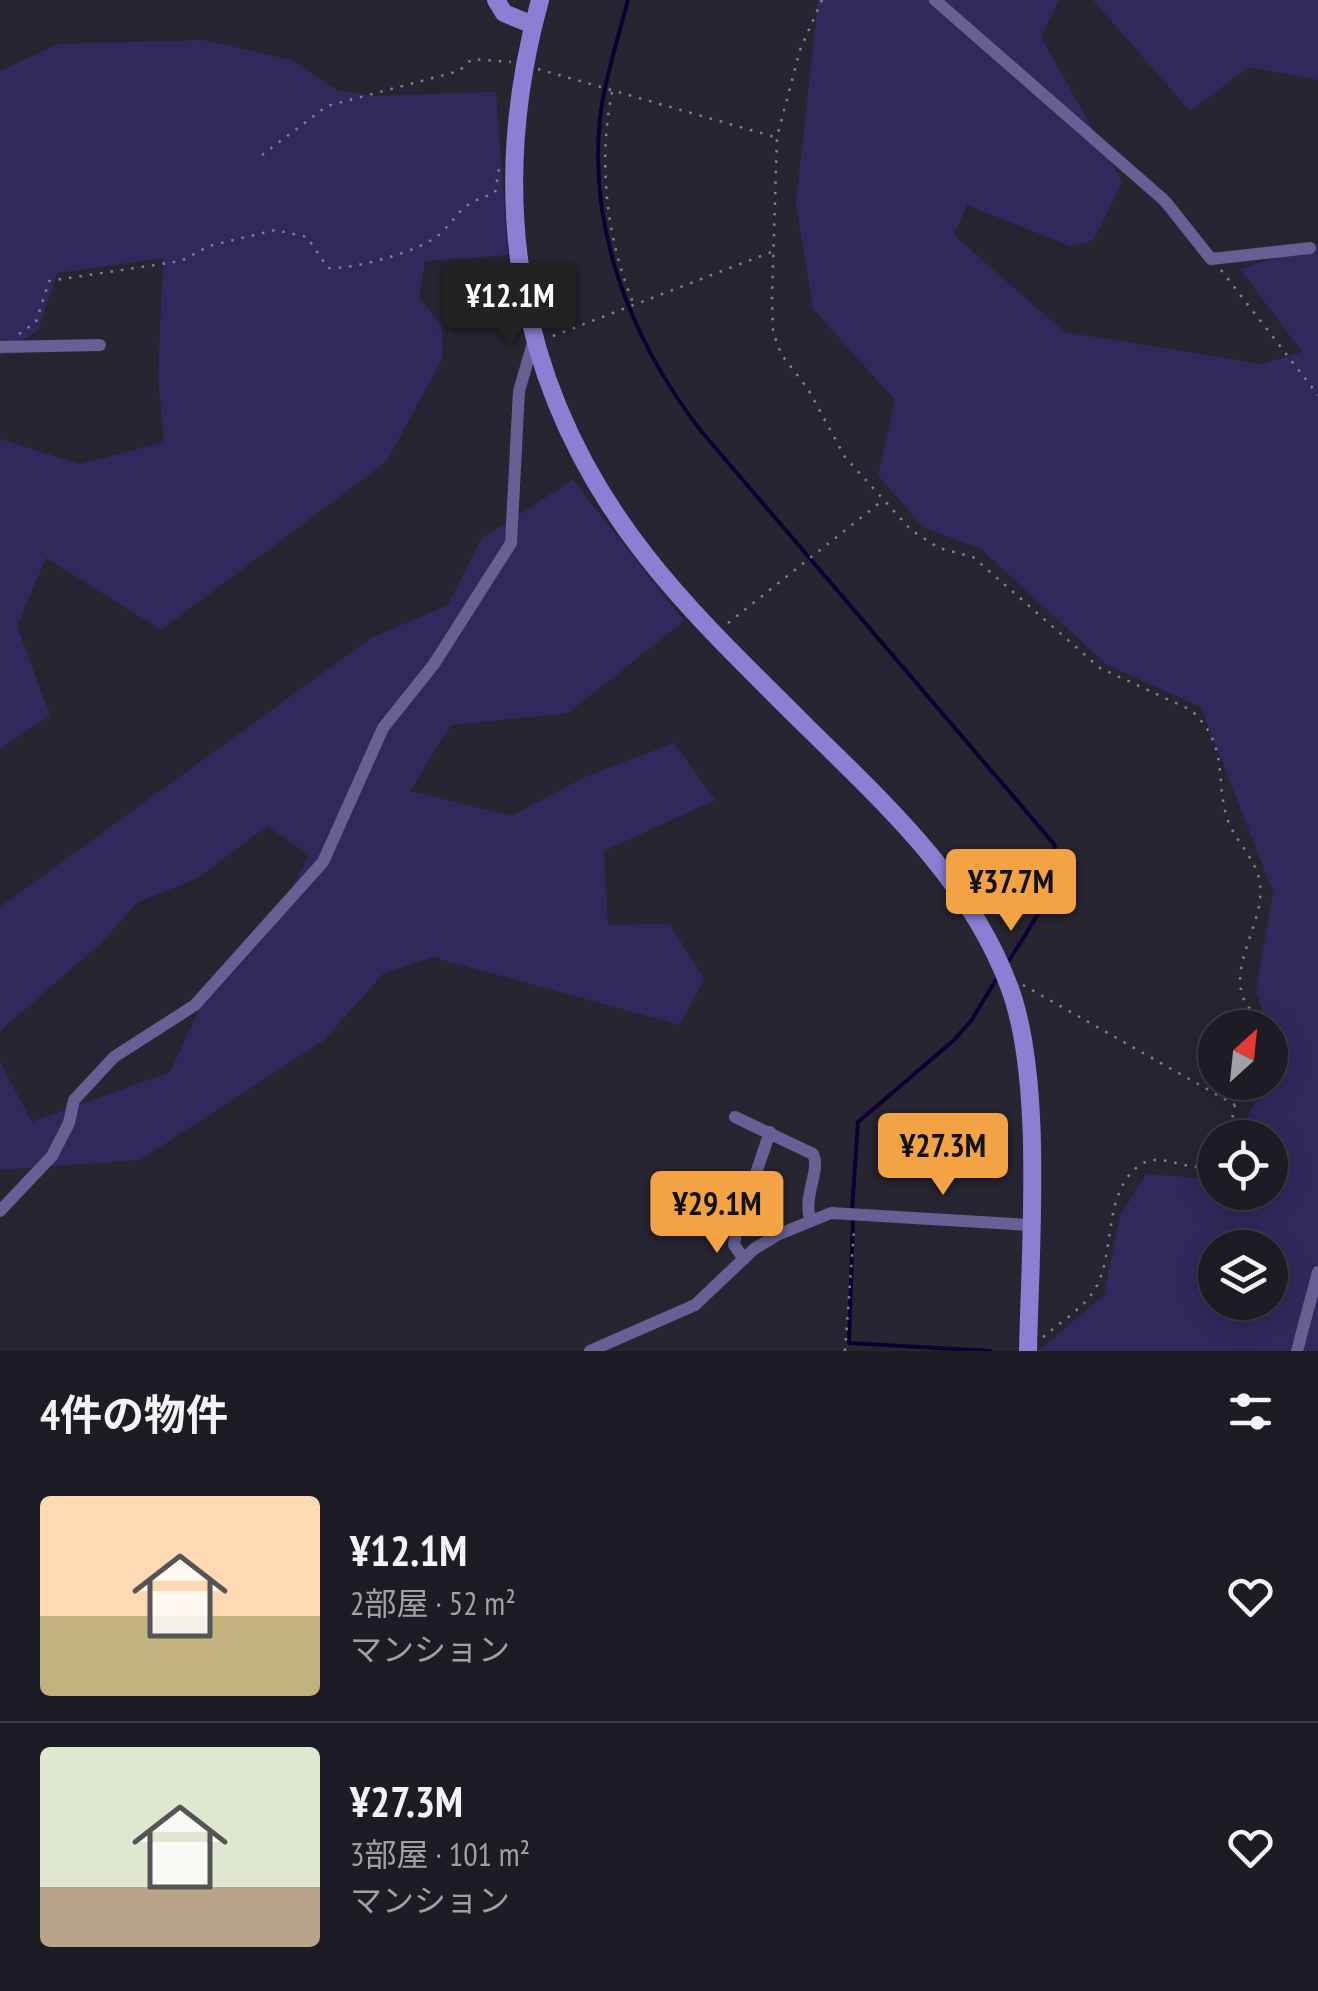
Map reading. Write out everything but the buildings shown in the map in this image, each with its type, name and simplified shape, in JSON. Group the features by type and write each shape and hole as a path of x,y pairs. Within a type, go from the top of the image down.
{"street":[{"path":"496,0 504,13 533,25"},
{"path":"540,0 522,64 514,238 533,344 557,406 604,495 646,556 715,633 863,781 945,873 976,917 1006,979 1028,1082 1028,1348"},
{"path":"935,0 1164,202 1211,259 1310,248"},
{"path":"1,346 100,344"},
{"path":"0,1211 52,1156 69,1123 74,1100 114,1057 195,1006 323,862 383,728 434,664 511,543 519,391 533,344"},
{"path":"736,1117 813,1154 817,1162 806,1202 810,1219"},
{"path":"744,1259 734,1245 736,1232 770,1132"},
{"path":"590,1351 694,1305 777,1234 810,1219 854,1213 1030,1225"},
{"path":"1297,1351 1318,1272"}],"path":[{"path":"822,0 800,50 777,137 772,188 773,332 781,354 808,389 845,456 911,530 939,548 972,557 1100,668 1191,710 1202,720 1223,768 1227,816 1254,862 1260,886 1256,922 1240,979 1251,1010"},
{"path":"262,155 327,106 459,71 472,59 486,57 777,137"},
{"path":"612,90 606,146 609,212 614,245 634,306"},
{"path":"1,346 36,322 50,282 180,262 209,246 274,230 307,237 328,268 348,270 388,256 438,237 462,204 494,193 500,163"},
{"path":"533,344 775,251"},
{"path":"1211,259 1318,396"},
{"path":"715,633 883,500"},
{"path":"1006,979 1024,985 1235,1105"},
{"path":"1232,1120 1240,1100"},
{"path":"1028,1348 1096,1288 1114,1211 1133,1172 1159,1159 1198,1167"},
{"path":"845,1351 854,1213"}],"shaded area":[{"path":"818,0 1059,0 1041,37 1122,181 1094,240 1070,246 967,205 954,235 1064,332 1261,364 1302,352 1240,269 1318,244 1318,1351 1038,1351 1104,1295 1119,1218 1146,1174 1198,1178 1198,1210 1288,1210 1288,1120 1245,1120 1257,1100 1288,1100 1288,1010 1262,1010 1256,991 1273,892 1201,707 1107,665 981,549 923,527 878,475 895,400 813,309 796,203"},
{"path":"1093,0 1318,0 1318,80 1249,67 1190,111"},
{"path":"204,40 291,60 337,90 372,96 496,92 508,255 425,261 419,297 442,326 442,359 387,461 161,630 46,558 17,626 50,715 0,749 0,439 80,464 164,442 158,376 163,258 57,273 38,330 0,357 0,71 58,44"},
{"path":"573,480 684,621 568,713 451,725 410,791 511,816 585,777 674,743 715,800 604,851 608,925 670,924 704,979 680,1025 433,957 384,973 324,1040 140,1160 0,1170 0,1062 32,1122 170,1072 199,1010 268,934 309,855 267,826 198,878 138,902 101,943 0,1031 0,907 371,638 448,605 482,538"}],"waterway":[{"path":"628,0 604,91 598,148 607,235 634,318 653,358 701,431 1054,844 1056,858 1049,889 1008,962"},
{"path":"852,1210 858,1122 953,1041 971,1021 997,978"},
{"path":"853,1219 849,1343 990,1351"}]}
